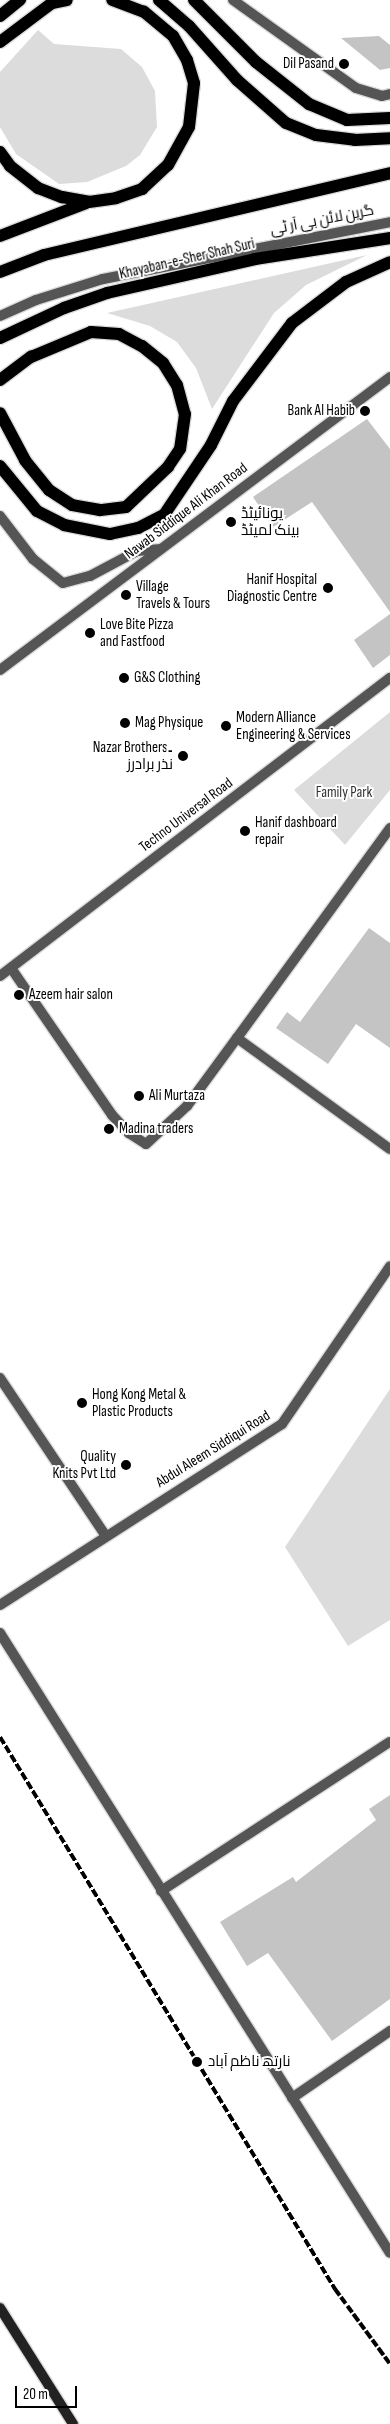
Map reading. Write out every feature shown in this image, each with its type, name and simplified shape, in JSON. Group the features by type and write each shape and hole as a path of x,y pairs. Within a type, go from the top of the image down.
{"main road":[{"path":"0,16 20,0"},
{"path":"0,42 52,3 66,0"},
{"path":"0,236 89,202 116,198 142,189 168,165 189,127 194,83 186,60 173,36 144,12 112,0"},
{"path":"160,0 189,26 237,80 286,122 316,135 355,140 390,138"},
{"path":"194,0 256,62 309,104 347,120 390,118"},
{"path":"0,152 10,166 38,188 62,198 89,202"},
{"path":"0,272 44,255 390,173"},
{"name":"Khayaban-e-Sher Shah Suri","path":"0,338 64,308 107,293 255,259 390,238"},
{"path":"0,466 37,511 64,525 110,534 138,528 164,515 182,493 233,401 292,323 346,282 390,262"},
{"path":"0,380 31,357 92,332 119,334 142,346 163,363 177,386 185,414 180,450 168,467 126,507 100,510 72,505 49,490 25,460 0,413"}],"street":[{"path":"234,0 356,88 382,96 390,94"},
{"name":"گرین لائن بی آر ٹی","path":"0,316 36,300 104,279 390,222"},
{"name":"Nawab Siddique Ali Khan Road","path":"0,670 390,376"},
{"path":"0,516 34,559 62,583 90,576 137,551 161,549"},
{"name":"Techno Universal Road","path":"0,976 390,678"},
{"path":"11,968 112,1115 128,1133 146,1144 187,1106 390,828"},
{"path":"237,1038 390,1149"},
{"name":"Abdul Aleem Siddiqui Road","path":"0,1605 105,1535 282,1424 390,1266"},
{"path":"0,1378 105,1535"},
{"path":"0,1633 390,2253"},
{"path":"161,1891 390,1742"},
{"path":"292,2098 390,2031"},
{"path":"0,2308 73,2424"}],"green space":[{"path":"38,30 54,44 121,49 142,67 155,91 157,127 140,155 126,166 87,182 59,184 16,154 0,127 0,72"},
{"path":"367,255 306,285 274,313 212,409 196,368 177,342 150,326 107,313"},
{"name":"Family Park","path":"390,712 390,790 345,845 294,790"},
{"path":"390,1389 390,1620 348,1646 285,1547"}],"building":[{"path":"379,36 390,45 390,68 380,70 341,38"},
{"path":"367,419 390,449 390,612 312,502 273,527 253,497"},
{"path":"390,614 390,655 373,668 354,640"},
{"path":"369,928 390,943 390,1048 356,1024 328,1064 276,1028 287,1012 300,1022"},
{"path":"390,1795 390,1999 332,2041 268,1953 247,1966 220,1922 293,1877 296,1882 376,1820 369,1809"}],"railway":[{"path":"0,1737 335,2289 390,2364"}],"place":[{"name":"Dil Pasand","path":"344,64"},
{"name":"Bank Al Habib","path":"365,411"},
{"name":"یونائیٹڈ بینک لمیٹڈ","path":"231,522"},
{"name":"Hanif Hospital Diagnostic Centre","path":"328,588"},
{"name":"Village Travels & Tours","path":"126,595"},
{"name":"Love Bite Pizza and Fastfood","path":"90,633"},
{"name":"G&S Clothing","path":"124,678"},
{"name":"Mag Physique","path":"125,723"},
{"name":"Modern Alliance Engineering & Services","path":"226,726"},
{"name":"Nazar Brothers۔ نذر برادرز","path":"183,756"},
{"name":"Hanif dashboard repair","path":"245,831"},
{"name":"Azeem hair salon","path":"19,995"},
{"name":"Ali Murtaza","path":"139,1096"},
{"name":"Madina traders","path":"109,1129"},
{"name":"Hong Kong Metal & Plastic Products","path":"82,1403"},
{"name":"Quality Knits Pvt Ltd","path":"126,1465"},
{"name":"نارتھ ناظم آباد","path":"197,2062"}]}
